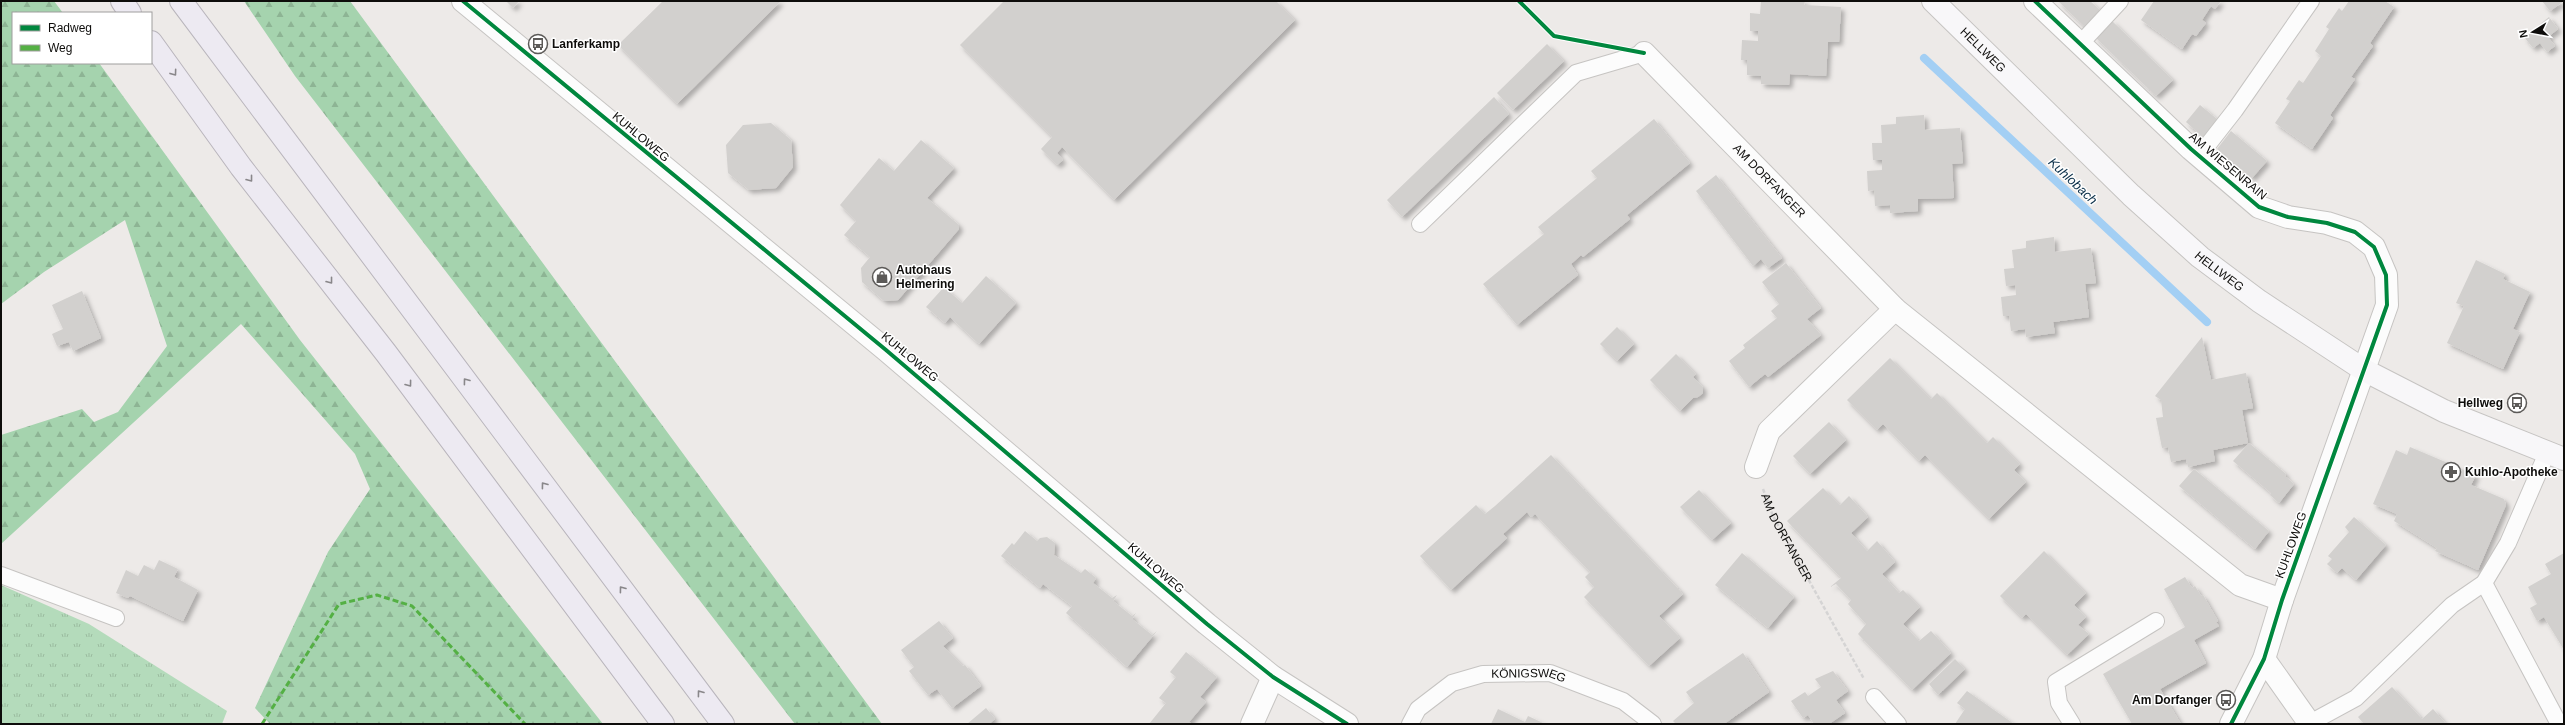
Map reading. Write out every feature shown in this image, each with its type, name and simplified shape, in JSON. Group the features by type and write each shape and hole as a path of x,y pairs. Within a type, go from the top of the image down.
{"highway":[{"path":"122,1 129,12"},
{"path":"180,1 723,724"},
{"path":"152,43 241,167 386,353 663,724"}],"street":[{"name":"KUHLOWEG","path":"463,1 892,355 1206,624 1272,677 1346,724"},
{"name":"HELLWEG","path":"1933,1 2131,195 2200,257 2259,301 2364,370 2444,411 2556,456"},
{"name":"AM WIESENRAIN","path":"2035,1 2199,156 2259,207 2288,217 2328,223 2355,232 2374,247 2386,275 2388,305 2364,370"},
{"name":"AM DORFANGER","path":"1644,53 1895,309 2240,585 2282,600"},
{"path":"1756,467 1769,431 1895,309"},
{"name":"KUHLOWEG","path":"2230,724 2264,659 2282,600 2364,370"},
{"path":"2264,659 2310,723"},
{"path":"1252,724 1272,677"}],"lane":[{"path":"2080,44 2120,1"},
{"path":"2199,156 2235,110 2311,1"},
{"path":"1420,224 1576,73 1644,53"},
{"path":"2310,723 2356,698 2452,605 2484,583 2556,456"},
{"path":"1,575 116,618"},
{"path":"2484,583 2559,724"},
{"path":"2072,724 2059,703 2056,682 2156,621"},
{"name":"KÖNIGSWEG","path":"1410,724 1418,709 1452,683 1483,674 1550,673 1623,700 1652,724"},
{"path":"1874,697 1898,724"}],"green space":[{"path":"1,1 54,1 62,12 12,12 12,64 100,64 300,340 603,724 270,724 255,708 328,552 370,489 355,454 241,324 1,544 1,435 82,409 94,422 118,412 167,346 125,220 44,272 1,304"},
{"path":"244,1 350,1 882,724 795,724 295,76"},
{"path":"1,585 89,624 227,711 222,724 1,724"}],"building":[{"path":"506,1 519,1 513,8"},
{"path":"663,1 780,2 677,104 618,45"},
{"path":"1004,1 1276,1 1295,20 1114,200 1062,147 1057,153 1063,160 1057,165 1041,149 1052,137 960,45"},
{"path":"1761,1 1805,1 1804,5 1841,7 1839,42 1828,42 1826,76 1790,74 1789,85 1761,84 1761,76 1747,75 1747,60 1741,60 1742,40 1758,41 1758,31 1750,31 1750,13 1760,14"},
{"path":"2058,1 2090,1 2101,11 2086,28"},
{"path":"2154,1 2221,1 2215,9 2211,6 2202,20 2206,23 2196,36 2192,34 2182,49 2141,20"},
{"path":"2349,1 2385,1 2394,7 2370,43 2373,46 2351,77 2355,79 2330,115 2333,118 2312,149 2275,123 2290,101 2286,99 2299,80 2303,83 2321,56 2315,51 2329,29 2326,27 2339,8 2342,11"},
{"path":"2542,1 2564,1 2550,11"},
{"path":"2549,17 2558,29 2548,37 2555,46 2547,52 2540,43 2533,48 2524,37"},
{"path":"2112,21 2173,80 2156,96 2095,37"},
{"path":"1547,44 1564,61 1513,110 1497,93"},
{"path":"1494,97 1509,114 1402,217 1387,200"},
{"path":"2200,105 2218,120 2203,137 2186,122"},
{"path":"1924,115 1925,130 1960,128 1963,163 1952,164 1954,198 1918,199 1918,211 1890,213 1890,205 1875,206 1874,190 1868,191 1867,171 1882,170 1882,160 1873,160 1872,143 1882,143 1881,125 1896,124 1896,117"},
{"path":"1654,119 1690,163 1627,215 1630,219 1583,257 1581,255 1571,264 1578,275 1517,325 1483,284 1544,234 1538,227 1597,178 1591,171"},
{"path":"771,123 791,140 793,167 776,188 749,190 728,173 726,145 743,125"},
{"path":"2231,131 2267,161 2252,178 2217,149"},
{"path":"921,140 954,168 927,198 959,225 959,229 898,300 884,301 862,282 861,268 870,257 844,235 856,221 840,205 879,158 894,171"},
{"path":"1716,175 1782,258 1768,268 1761,259 1753,266 1696,191"},
{"path":"2054,237 2055,252 2091,248 2096,283 2085,284 2089,317 2053,322 2055,333 2026,337 2025,329 2011,331 2009,316 2003,316 2001,297 2016,295 2015,285 2006,286 2004,269 2014,268 2012,250 2026,248 2026,241"},
{"path":"2476,260 2505,274 2503,279 2530,292 2513,329 2520,332 2503,369 2447,343 2464,306 2456,303"},
{"path":"1786,263 1821,308 1807,319 1821,335 1768,377 1765,374 1749,387 1729,361 1745,348 1743,345 1777,318 1771,311 1779,304 1762,282"},
{"path":"986,276 1016,303 979,344 950,317 945,323 926,307 944,287 962,303"},
{"path":"82,291 101,338 73,351 69,342 57,346 52,334 63,329 52,305"},
{"path":"1617,327 1634,344 1617,361 1600,344"},
{"path":"2202,337 2211,380 2246,373 2253,408 2242,410 2248,443 2213,450 2215,461 2188,467 2186,459 2171,462 2168,447 2162,448 2156,418 2163,417 2161,400 2155,396"},
{"path":"1676,354 1696,374 1693,377 1703,387 1703,393 1698,397 1693,398 1680,411 1650,380"},
{"path":"1890,358 1931,399 1937,393 1987,443 1993,437 2020,464 2014,470 2026,482 1989,519 1925,455 1919,461 1883,424 1877,430 1847,400"},
{"path":"1829,422 1846,440 1810,474 1793,456"},
{"path":"2249,443 2286,474 2285,476 2294,484 2279,503 2270,495 2271,493 2233,461"},
{"path":"2410,447 2476,475 2471,485 2504,499 2506,505 2478,570 2435,551 2437,548 2394,521 2397,514 2373,504 2396,450 2407,455"},
{"path":"1551,455 1683,594 1659,616 1680,638 1649,666 1584,597 1594,587 1585,577 1590,572 1535,514 1531,517 1527,512 1503,534 1507,538 1451,590 1420,556 1476,505 1485,514"},
{"path":"2194,469 2269,531 2255,549 2179,486"},
{"path":"1823,488 1840,505 1849,496 1868,517 1851,533 1867,551 1877,541 1895,562 1882,574 1899,593 1903,590 1920,607 1903,624 1919,641 1931,631 1951,653 1912,690 1858,634 1866,624 1848,604 1851,600 1836,584 1830,587 1841,578 1787,521"},
{"path":"1699,490 1731,523 1712,540 1680,507"},
{"path":"2354,517 2386,545 2356,580 2342,568 2337,573 2327,564 2332,559 2328,556 2349,532 2345,527"},
{"path":"1025,531 1037,541 1040,538 1047,537 1055,543 1054,555 1081,573 1085,569 1096,578 1093,583 1112,598 1117,595 1113,601 1132,616 1136,613 1132,619 1152,635 1157,631 1127,667 1066,613 1072,606 1043,584 1040,588 1001,556 1012,543 1014,545"},
{"path":"2044,551 2086,593 2074,605 2086,617 2078,625 2089,634 2067,655 2026,614 2022,618 2000,596"},
{"path":"1742,553 1794,597 1768,628 1715,585"},
{"path":"2564,553 2564,650 2544,617 2537,621 2530,608 2537,604 2528,587 2551,574 2545,564"},
{"path":"159,560 178,569 174,577 198,590 183,621 130,596 128,598 116,593 126,570 138,576 144,565 154,570"},
{"path":"2185,577 2192,588 2195,586 2201,596 2203,595 2218,621 2216,622 2219,626 2194,640 2206,663 2160,689 2181,724 2132,724 2103,674 2185,627 2164,589"},
{"path":"939,621 953,638 943,646 963,666 965,665 981,686 952,708 937,689 928,695 909,671 914,667 901,650"},
{"path":"1186,652 1217,677 1200,697 1206,702 1189,722 1192,724 1149,724 1166,703 1159,698 1176,677 1170,672"},
{"path":"1743,653 1769,692 1724,724 1676,724 1673,721 1694,703 1686,692"},
{"path":"1955,659 1965,669 1938,695 1929,684"},
{"path":"1833,671 1848,691 1836,700 1845,713 1829,724 1814,724 1808,715 1803,718 1791,701 1805,692 1808,696 1821,687 1815,679"},
{"path":"2392,687 2422,719 2433,709 2446,724 2364,724 2358,717"},
{"path":"1967,691 2014,724 1955,724 1965,709 1957,703"},
{"path":"986,708 995,719 989,724 967,724"},
{"path":"1498,709 1525,722 1528,716 1545,724 1491,724"}],"waterway":[{"name":"Kuhlobach","path":"1924,58 2207,322"}],"marked path":[{"path":"262,724 339,604 377,595 412,606 525,724"}],"cycle path":[{"path":"463,1 886,350 1207,624 1273,677 1347,724"},
{"path":"1519,1 1554,36 1644,53"},
{"path":"2035,1 2191,149 2259,207 2288,217 2327,223 2355,232 2374,247 2386,275 2387,305 2282,600 2264,659 2231,724"}],"place":[{"name":"Lanferkamp","path":"538,44"},
{"name":"Autohaus Helmering","path":"882,277"},
{"name":"Hellweg","path":"2517,403"},
{"name":"Kuhlo-Apotheke","path":"2451,472"},
{"name":"Am Dorfanger","path":"2226,700"}]}
